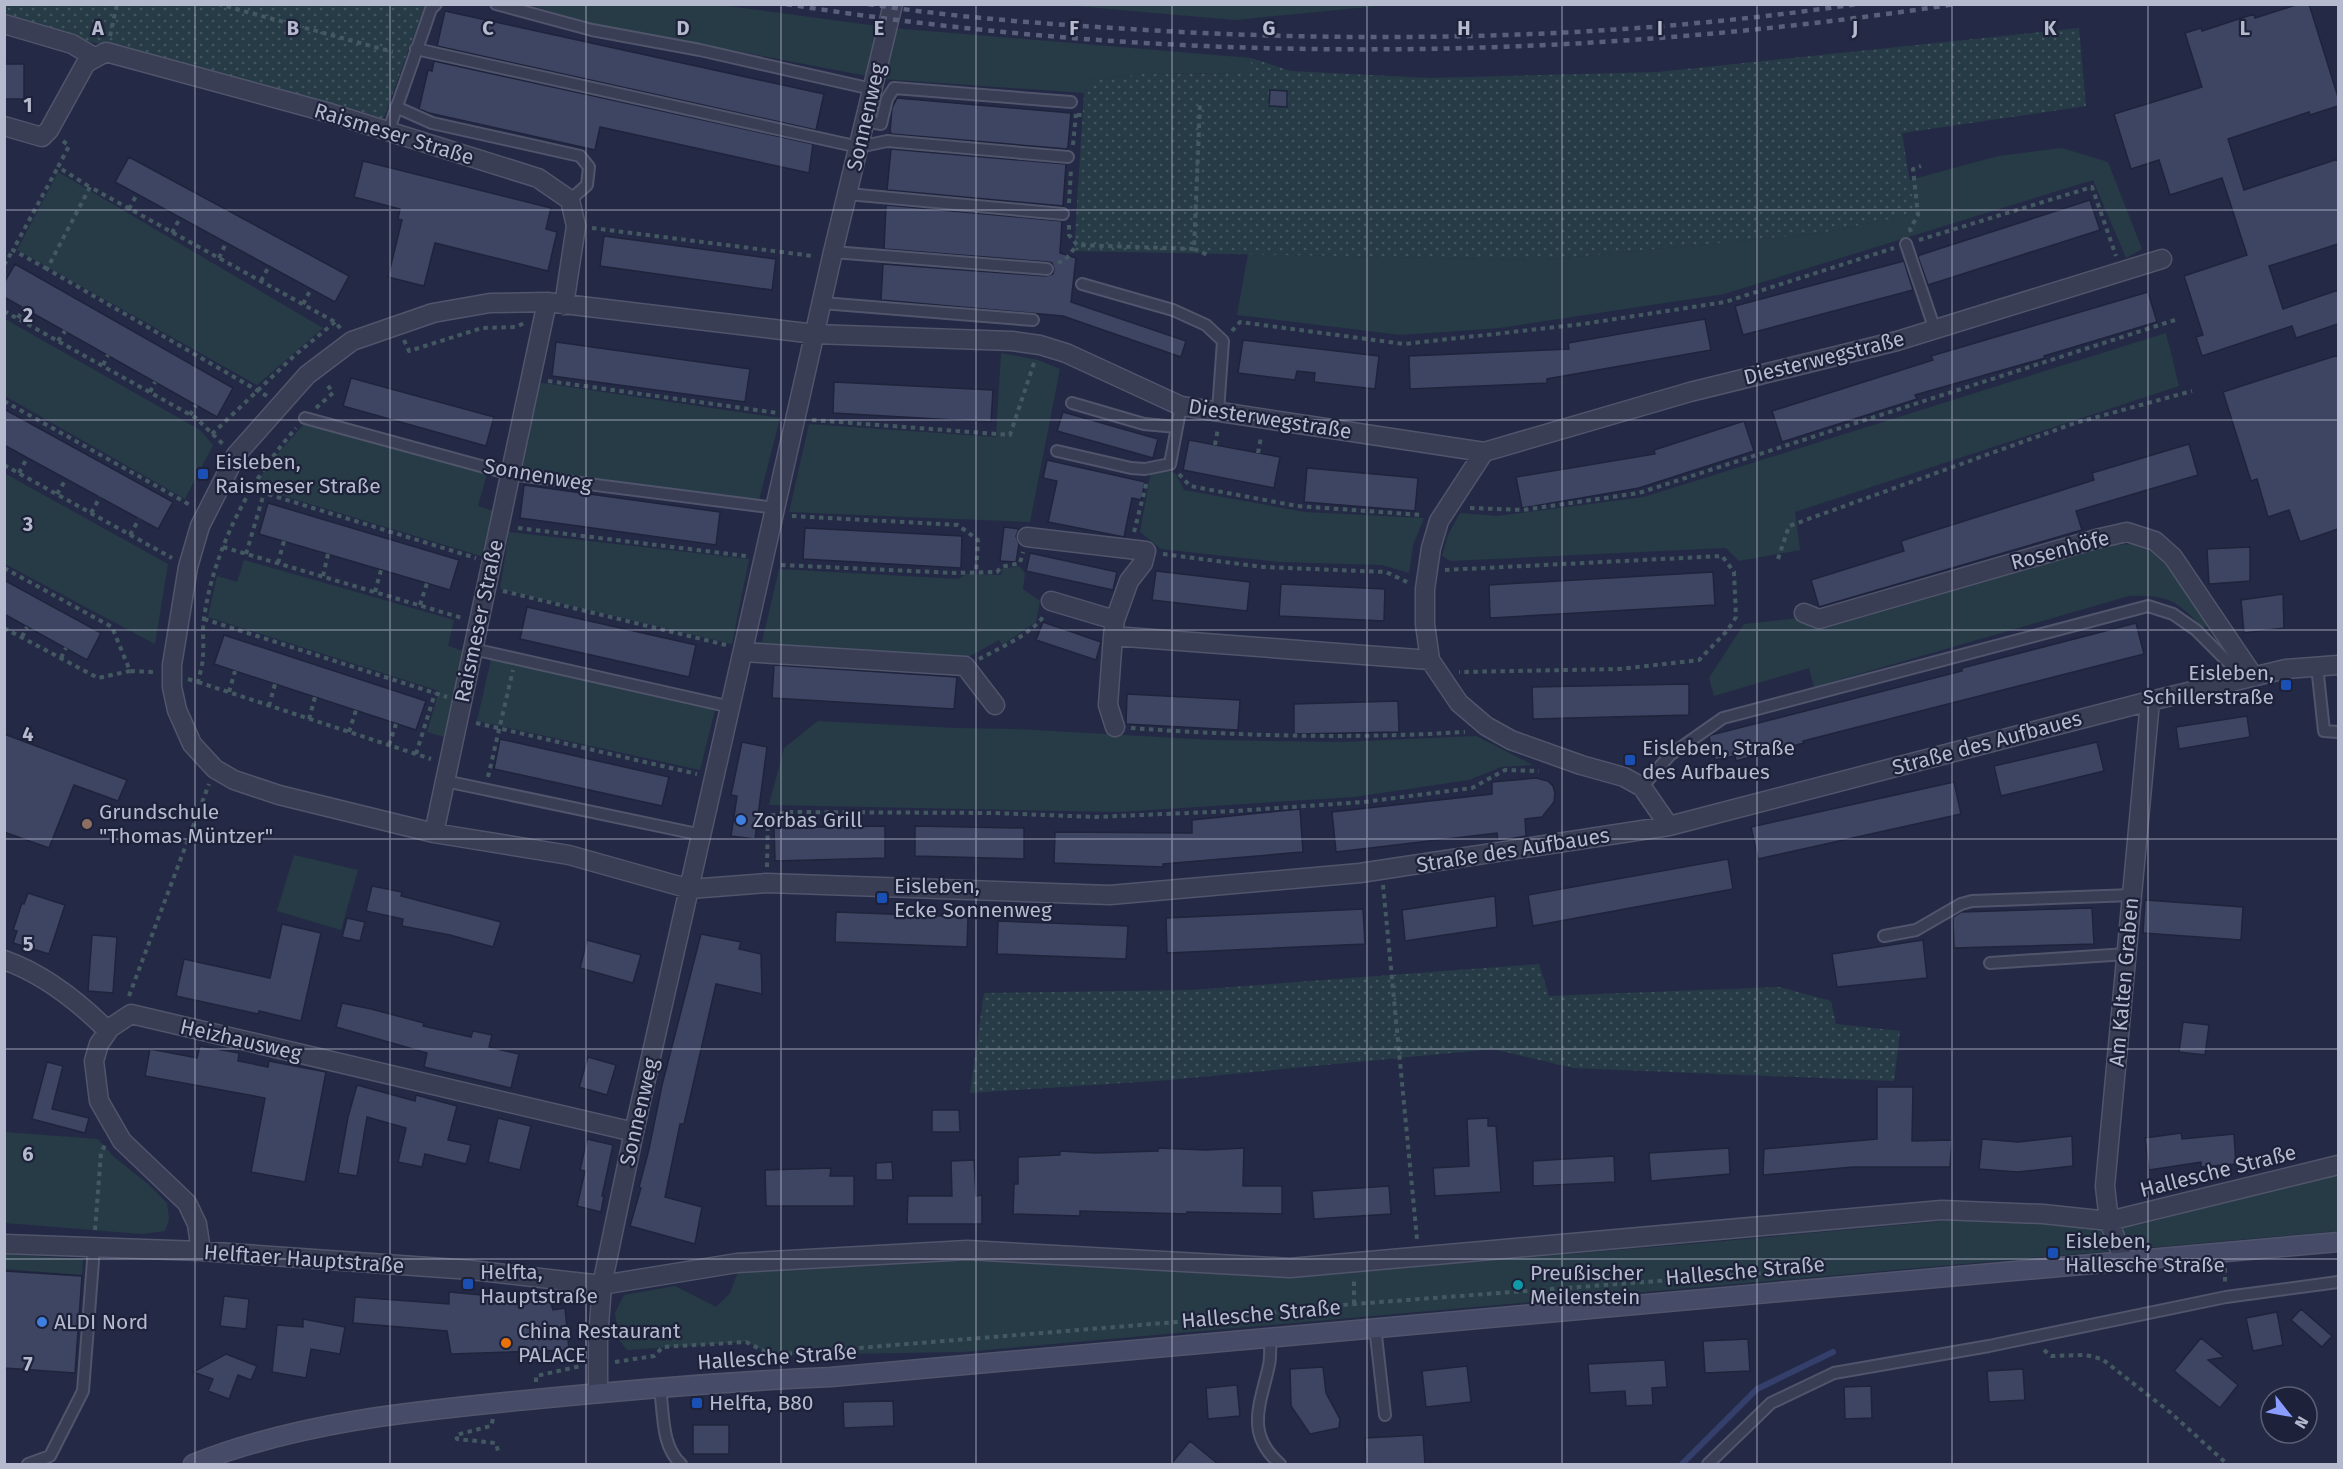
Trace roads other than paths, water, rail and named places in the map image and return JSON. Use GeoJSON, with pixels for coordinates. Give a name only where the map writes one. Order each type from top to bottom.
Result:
{"type":"FeatureCollection","features":[{"type":"Feature","properties":{"kind":"main road","name":"Hallesche Straße"},"geometry":{"type":"LineString","coordinates":[[193,1464],[282,1436],[358,1420],[488,1404],[756,1380],[831,1377],[2338,1242]]}},
{"type":"Feature","properties":{"kind":"street","name":"Sonnenweg"},"geometry":{"type":"LineString","coordinates":[[598,1393],[597,1363],[602,1285],[634,1132],[832,255],[893,4]]}},
{"type":"Feature","properties":{"kind":"street","name":"Raismeser Straße"},"geometry":{"type":"LineString","coordinates":[[4,24],[72,44],[100,55],[330,113],[538,178],[570,200],[576,226],[556,304],[543,321],[434,833]]}},
{"type":"Feature","properties":{"kind":"street"},"geometry":{"type":"LineString","coordinates":[[4,126],[42,137],[49,130],[86,63],[100,55]]}},
{"type":"Feature","properties":{"kind":"street","name":"Diesterwegstraße"},"geometry":{"type":"LineString","coordinates":[[815,334],[1012,340],[1066,353],[1181,406],[1484,452],[1690,392],[1897,341],[2162,259]]}},
{"type":"Feature","properties":{"kind":"street"},"geometry":{"type":"LineString","coordinates":[[690,889],[569,855],[434,833],[279,795],[234,780],[215,769],[192,744],[177,710],[172,687],[188,567],[206,514],[236,455],[307,375],[352,341],[433,314],[490,303],[556,304],[815,334]]}},
{"type":"Feature","properties":{"kind":"street"},"geometry":{"type":"LineString","coordinates":[[1484,452],[1442,517],[1433,539],[1426,571],[1425,624],[1434,666],[1459,703],[1486,726],[1511,740],[1581,765],[1624,777],[1642,787],[1669,826]]}},
{"type":"Feature","properties":{"kind":"street","name":"Rosenhöfe"},"geometry":{"type":"LineString","coordinates":[[1804,613],[1819,619],[2127,532],[2155,542],[2174,557],[2249,678]]}},
{"type":"Feature","properties":{"kind":"street"},"geometry":{"type":"LineString","coordinates":[[1027,537],[1138,550],[1143,563],[1129,581],[1114,628],[1108,705],[1115,727]]}},
{"type":"Feature","properties":{"kind":"street"},"geometry":{"type":"LineString","coordinates":[[1052,601],[1114,628],[1434,666]]}},
{"type":"Feature","properties":{"kind":"street"},"geometry":{"type":"LineString","coordinates":[[744,651],[965,666],[995,705]]}},
{"type":"Feature","properties":{"kind":"street","name":"Straße des Aufbaues"},"geometry":{"type":"LineString","coordinates":[[690,889],[767,883],[1110,895],[1382,870],[1669,826],[2150,701],[2286,669],[2338,665]]}},
{"type":"Feature","properties":{"kind":"street","name":"Am Kalten Graben"},"geometry":{"type":"LineString","coordinates":[[2124,1261],[2109,1221],[2105,1186],[2150,701]]}},
{"type":"Feature","properties":{"kind":"street"},"geometry":{"type":"LineString","coordinates":[[4,960],[56,986],[108,1031],[99,1044],[94,1061],[99,1101],[122,1141],[187,1203],[197,1224],[201,1251]]}},
{"type":"Feature","properties":{"kind":"street","name":"Heizhausweg"},"geometry":{"type":"LineString","coordinates":[[108,1031],[131,1014],[634,1132]]}},
{"type":"Feature","properties":{"kind":"street","name":"Hallesche Straße"},"geometry":{"type":"LineString","coordinates":[[602,1285],[737,1263],[967,1250],[1290,1268],[1942,1210],[2043,1214],[2109,1221],[2338,1165]]}},
{"type":"Feature","properties":{"kind":"street","name":"Helftaer Hauptstraße"},"geometry":{"type":"LineString","coordinates":[[4,1244],[201,1251],[471,1270],[602,1285]]}},
{"type":"Feature","properties":{"kind":"lane"},"geometry":{"type":"LineString","coordinates":[[388,132],[431,9],[436,4]]}},
{"type":"Feature","properties":{"kind":"lane"},"geometry":{"type":"LineString","coordinates":[[496,4],[592,30],[700,50],[872,89]]}},
{"type":"Feature","properties":{"kind":"lane"},"geometry":{"type":"LineString","coordinates":[[417,48],[859,147],[887,141],[1068,156]]}},
{"type":"Feature","properties":{"kind":"lane"},"geometry":{"type":"LineString","coordinates":[[865,121],[881,124],[887,99],[894,87],[1071,102]]}},
{"type":"Feature","properties":{"kind":"lane"},"geometry":{"type":"LineString","coordinates":[[396,107],[432,123],[580,156],[589,167],[587,185],[570,200]]}},
{"type":"Feature","properties":{"kind":"lane"},"geometry":{"type":"LineString","coordinates":[[848,194],[1063,214]]}},
{"type":"Feature","properties":{"kind":"lane"},"geometry":{"type":"LineString","coordinates":[[1910,243],[1935,330]]}},
{"type":"Feature","properties":{"kind":"lane"},"geometry":{"type":"LineString","coordinates":[[832,255],[1047,269]]}},
{"type":"Feature","properties":{"kind":"lane"},"geometry":{"type":"LineString","coordinates":[[1082,284],[1173,310],[1206,325],[1223,341],[1218,411]]}},
{"type":"Feature","properties":{"kind":"lane"},"geometry":{"type":"LineString","coordinates":[[822,303],[1033,321]]}},
{"type":"Feature","properties":{"kind":"lane"},"geometry":{"type":"LineString","coordinates":[[1072,403],[1144,424],[1177,427]]}},
{"type":"Feature","properties":{"kind":"lane"},"geometry":{"type":"LineString","coordinates":[[1057,451],[1131,468],[1145,469],[1170,464],[1181,406]]}},
{"type":"Feature","properties":{"kind":"lane","name":"Sonnenweg"},"geometry":{"type":"LineString","coordinates":[[305,418],[510,474],[775,511]]}},
{"type":"Feature","properties":{"kind":"lane"},"geometry":{"type":"LineString","coordinates":[[1642,787],[1670,755],[1723,718],[2148,606],[2173,614],[2196,630],[2249,678]]}},
{"type":"Feature","properties":{"kind":"lane"},"geometry":{"type":"LineString","coordinates":[[473,649],[731,707]]}},
{"type":"Feature","properties":{"kind":"lane"},"geometry":{"type":"LineString","coordinates":[[2317,666],[2324,731],[2338,732]]}},
{"type":"Feature","properties":{"kind":"lane"},"geometry":{"type":"LineString","coordinates":[[447,773],[486,790],[702,835]]}},
{"type":"Feature","properties":{"kind":"lane"},"geometry":{"type":"LineString","coordinates":[[1884,936],[1916,930],[1961,904],[1972,901],[2132,895]]}},
{"type":"Feature","properties":{"kind":"lane"},"geometry":{"type":"LineString","coordinates":[[1990,963],[2127,954]]}},
{"type":"Feature","properties":{"kind":"lane"},"geometry":{"type":"LineString","coordinates":[[28,1464],[50,1456],[83,1391],[94,1248]]}},
{"type":"Feature","properties":{"kind":"lane"},"geometry":{"type":"LineString","coordinates":[[1708,1464],[1771,1403],[1834,1373],[2037,1336],[2226,1297],[2338,1282]]}},
{"type":"Feature","properties":{"kind":"lane"},"geometry":{"type":"LineString","coordinates":[[1376,1327],[1385,1415]]}},
{"type":"Feature","properties":{"kind":"lane"},"geometry":{"type":"LineString","coordinates":[[1270,1336],[1269,1363],[1259,1402],[1257,1429],[1263,1443],[1280,1464]]}},
{"type":"Feature","properties":{"kind":"lane"},"geometry":{"type":"LineString","coordinates":[[660,1389],[665,1435],[673,1457],[681,1464]]}},
{"type":"Feature","properties":{"kind":"waterway"},"geometry":{"type":"LineString","coordinates":[[1682,1464],[1757,1389],[1833,1352]]}},
{"type":"Feature","properties":{"kind":"railway"},"geometry":{"type":"LineString","coordinates":[[786,4],[932,24],[1078,38],[1224,47],[1371,49],[1518,46],[1664,38],[1810,23],[1956,4]]}},
{"type":"Feature","properties":{"kind":"railway"},"geometry":{"type":"LineString","coordinates":[[868,4],[1063,25],[1181,32],[1350,37],[1435,37],[1604,30],[1689,24],[1857,4]]}},
{"type":"Feature","properties":{"kind":"place","name":"Eisleben, Raismeser Straße"},"geometry":{"type":"Point","coordinates":[203,474]}},
{"type":"Feature","properties":{"kind":"place","name":"Eisleben, Schillerstraße"},"geometry":{"type":"Point","coordinates":[2286,685]}},
{"type":"Feature","properties":{"kind":"place","name":"Eisleben, Straße des Aufbaues"},"geometry":{"type":"Point","coordinates":[1630,760]}},
{"type":"Feature","properties":{"kind":"place","name":"Zorbas Grill"},"geometry":{"type":"Point","coordinates":[741,820]}},
{"type":"Feature","properties":{"kind":"place","name":"Grundschule \"Thomas Müntzer\""},"geometry":{"type":"Point","coordinates":[87,824]}},
{"type":"Feature","properties":{"kind":"place","name":"Eisleben, Ecke Sonnenweg"},"geometry":{"type":"Point","coordinates":[882,898]}},
{"type":"Feature","properties":{"kind":"place","name":"Eisleben, Hallesche Straße"},"geometry":{"type":"Point","coordinates":[2053,1253]}},
{"type":"Feature","properties":{"kind":"place","name":"Helfta, Hauptstraße"},"geometry":{"type":"Point","coordinates":[468,1284]}},
{"type":"Feature","properties":{"kind":"place","name":"Preußischer Meilenstein"},"geometry":{"type":"Point","coordinates":[1518,1285]}},
{"type":"Feature","properties":{"kind":"place","name":"ALDI Nord"},"geometry":{"type":"Point","coordinates":[42,1322]}},
{"type":"Feature","properties":{"kind":"place","name":"China Restaurant PALACE"},"geometry":{"type":"Point","coordinates":[506,1343]}},
{"type":"Feature","properties":{"kind":"place","name":"Helfta, B80"},"geometry":{"type":"Point","coordinates":[697,1403]}}]}
